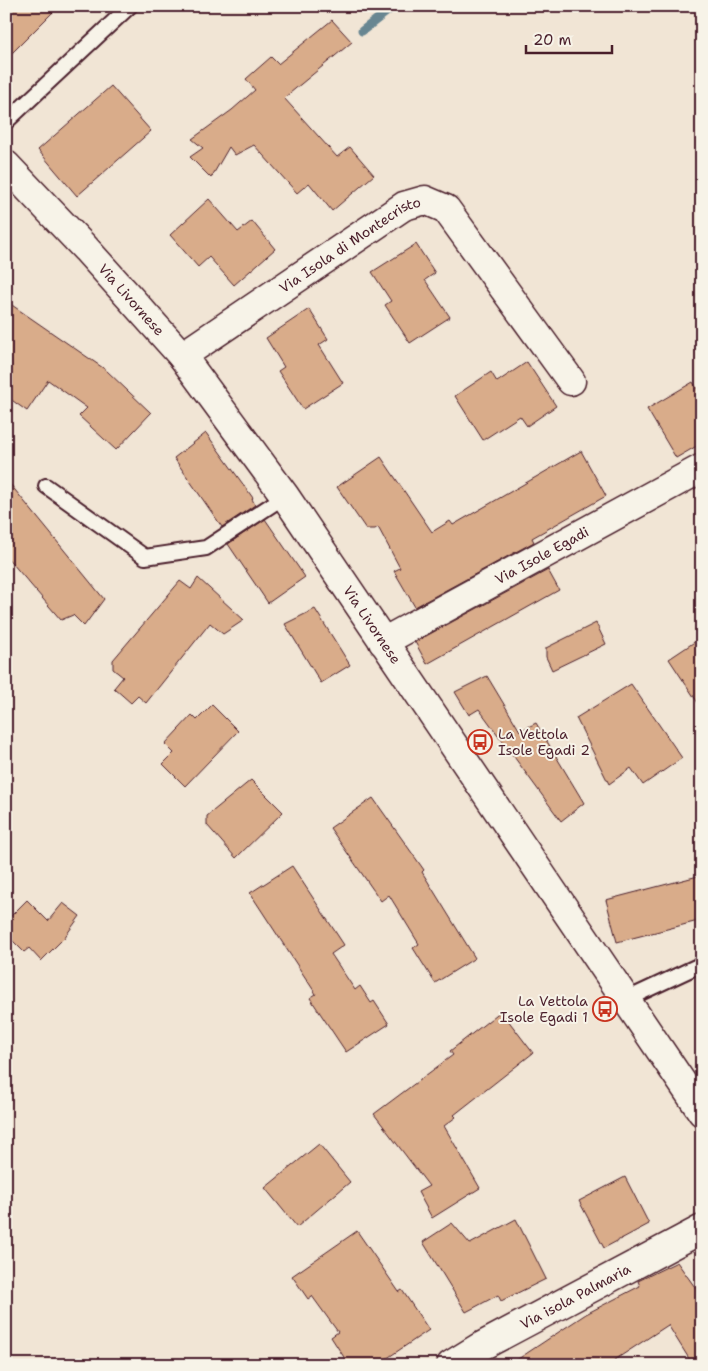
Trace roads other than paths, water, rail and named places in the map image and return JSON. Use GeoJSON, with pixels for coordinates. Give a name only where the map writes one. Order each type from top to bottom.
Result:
{"type":"FeatureCollection","features":[{"type":"Feature","properties":{"kind":"street","name":"Via Livornese"},"geometry":{"type":"LineString","coordinates":[[6,165],[86,249],[182,356],[285,496],[382,642],[702,1112]]}},
{"type":"Feature","properties":{"kind":"street","name":"Via Isola di Montecristo"},"geometry":{"type":"LineString","coordinates":[[182,356],[404,206],[425,200],[446,209],[571,381]]}},
{"type":"Feature","properties":{"kind":"street","name":"Via Isole Egadi"},"geometry":{"type":"LineString","coordinates":[[382,642],[702,468]]}},
{"type":"Feature","properties":{"kind":"street","name":"Via isola Palmaria"},"geometry":{"type":"LineString","coordinates":[[451,1365],[480,1347],[702,1229]]}},
{"type":"Feature","properties":{"kind":"lane"},"geometry":{"type":"LineString","coordinates":[[6,122],[130,6]]}},
{"type":"Feature","properties":{"kind":"lane"},"geometry":{"type":"LineString","coordinates":[[46,486],[145,558],[206,548],[285,496]]}},
{"type":"Feature","properties":{"kind":"lane"},"geometry":{"type":"LineString","coordinates":[[625,1000],[702,964]]}},
{"type":"Feature","properties":{"kind":"waterway"},"geometry":{"type":"LineString","coordinates":[[362,31],[394,6]]}},
{"type":"Feature","properties":{"kind":"place","name":"La Vettola Isole Egadi 2"},"geometry":{"type":"Point","coordinates":[480,742]}},
{"type":"Feature","properties":{"kind":"place","name":"La Vettola Isole Egadi 1"},"geometry":{"type":"Point","coordinates":[605,1009]}}]}
